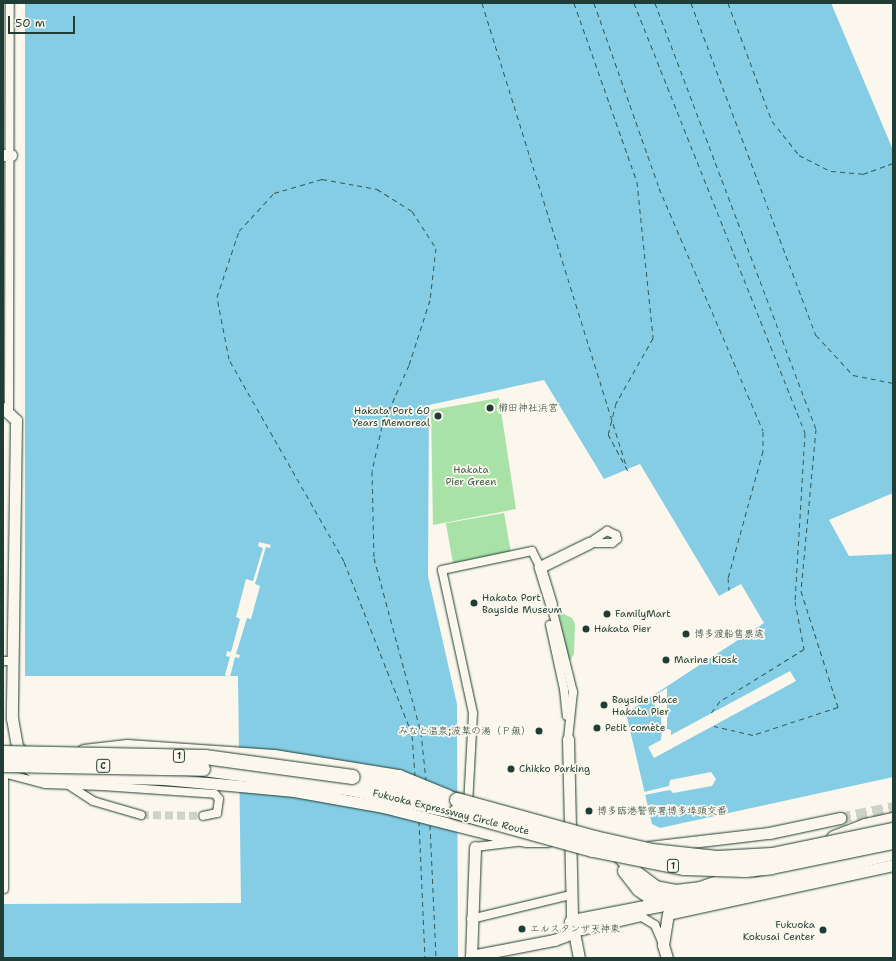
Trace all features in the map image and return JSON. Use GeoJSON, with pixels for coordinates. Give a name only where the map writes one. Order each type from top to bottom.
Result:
{"type":"FeatureCollection","features":[{"type":"Feature","properties":{"kind":"highway","name":"Fukuoka Expressway Circle Route"},"geometry":{"type":"LineString","coordinates":[[4,762],[205,757],[353,777],[462,802],[638,848],[717,858],[772,855],[893,830]]}},
{"type":"Feature","properties":{"kind":"highway","name":"Fukuoka Expressway Circle Route"},"geometry":{"type":"LineString","coordinates":[[4,762],[203,769],[386,796],[480,818],[593,850],[684,868],[744,870],[772,867],[893,842]]}},
{"type":"Feature","properties":{"kind":"highway"},"geometry":{"type":"LineString","coordinates":[[572,837],[604,844],[619,853],[636,873],[656,888],[676,892],[707,887],[800,854],[865,826],[893,820]]}},
{"type":"Feature","properties":{"kind":"highway"},"geometry":{"type":"LineString","coordinates":[[572,837],[616,860],[639,889],[652,898],[662,902],[700,897]]}},
{"type":"Feature","properties":{"kind":"highway"},"geometry":{"type":"LineString","coordinates":[[573,927],[893,853]]}},
{"type":"Feature","properties":{"kind":"street"},"geometry":{"type":"LineString","coordinates":[[10,3],[7,155],[6,409],[16,420],[15,638],[8,661],[12,683],[13,734],[16,746],[24,754],[127,745],[239,752],[399,775],[429,785],[462,802],[533,822],[572,837],[643,848],[769,833],[840,818]]}},
{"type":"Feature","properties":{"kind":"street"},"geometry":{"type":"LineString","coordinates":[[540,566],[589,543]]}},
{"type":"Feature","properties":{"kind":"street"},"geometry":{"type":"LineString","coordinates":[[462,802],[470,778],[473,713],[442,570],[532,552],[540,566],[573,692],[568,739],[572,837],[571,896],[573,927],[579,958]]}},
{"type":"Feature","properties":{"kind":"street"},"geometry":{"type":"LineString","coordinates":[[12,683],[9,701],[10,741],[17,760],[37,774],[51,776],[164,778],[294,790],[384,806],[498,836],[526,841]]}},
{"type":"Feature","properties":{"kind":"street"},"geometry":{"type":"LineString","coordinates":[[4,889],[4,762],[45,784],[102,786],[215,794],[219,799],[217,813],[203,816]]}},
{"type":"Feature","properties":{"kind":"street"},"geometry":{"type":"LineString","coordinates":[[70,786],[93,801],[141,815]]}},
{"type":"Feature","properties":{"kind":"street"},"geometry":{"type":"LineString","coordinates":[[572,837],[475,847],[471,919],[471,957],[554,940],[573,927],[642,917],[655,925],[667,958]]}},
{"type":"Feature","properties":{"kind":"street"},"geometry":{"type":"LineString","coordinates":[[663,945],[668,914],[893,865]]}},
{"type":"Feature","properties":{"kind":"street"},"geometry":{"type":"LineString","coordinates":[[471,919],[571,896]]}},
{"type":"Feature","properties":{"kind":"green space","name":"Hakata Pier Green"},"geometry":{"type":"Polygon","coordinates":[[[499,398],[516,509],[433,525],[431,410],[499,398]]]}},
{"type":"Feature","properties":{"kind":"green space"},"geometry":{"type":"Polygon","coordinates":[[[504,513],[511,553],[453,564],[446,523],[504,513]]]}},
{"type":"Feature","properties":{"kind":"green space"},"geometry":{"type":"Polygon","coordinates":[[[558,611],[572,618],[575,624],[574,654],[569,662],[558,611]]]}},
{"type":"Feature","properties":{"kind":"water"},"geometry":{"type":"Polygon","coordinates":[[[25,3],[831,3],[893,150],[893,493],[829,520],[849,556],[893,554],[893,777],[660,828],[652,824],[626,713],[764,623],[741,584],[719,596],[640,464],[604,479],[544,380],[429,405],[428,576],[457,704],[458,958],[3,958],[3,904],[241,903],[238,676],[25,676],[25,3]]]}},
{"type":"Feature","properties":{"kind":"pier"},"geometry":{"type":"Polygon","coordinates":[[[259,542],[271,545],[270,548],[266,547],[255,584],[260,586],[251,619],[247,618],[236,654],[240,655],[239,658],[235,657],[230,677],[225,675],[230,657],[226,656],[227,651],[231,652],[240,619],[236,617],[246,579],[253,581],[263,548],[258,546],[259,542]]]}},
{"type":"Feature","properties":{"kind":"pier"},"geometry":{"type":"Polygon","coordinates":[[[790,671],[796,681],[654,758],[648,747],[661,740],[662,729],[660,710],[655,709],[655,695],[667,688],[667,729],[671,730],[671,735],[790,671]]]}},
{"type":"Feature","properties":{"kind":"pier"},"geometry":{"type":"Polygon","coordinates":[[[711,772],[716,779],[712,786],[673,793],[670,790],[644,795],[644,792],[669,786],[670,780],[711,772]]]}},
{"type":"Feature","properties":{"kind":"ferry route"},"geometry":{"type":"LineString","coordinates":[[482,3],[627,468]]}},
{"type":"Feature","properties":{"kind":"ferry route"},"geometry":{"type":"LineString","coordinates":[[574,3],[637,182],[653,338],[616,403],[608,434],[628,471]]}},
{"type":"Feature","properties":{"kind":"ferry route"},"geometry":{"type":"LineString","coordinates":[[594,3],[659,188],[763,431],[763,451],[728,578],[729,590]]}},
{"type":"Feature","properties":{"kind":"ferry route"},"geometry":{"type":"LineString","coordinates":[[634,3],[805,433],[795,601],[804,649],[720,701],[711,713]]}},
{"type":"Feature","properties":{"kind":"ferry route"},"geometry":{"type":"LineString","coordinates":[[655,3],[816,429],[801,591],[838,707],[753,735],[714,726]]}},
{"type":"Feature","properties":{"kind":"ferry route"},"geometry":{"type":"LineString","coordinates":[[691,3],[816,335],[853,375],[893,383]]}},
{"type":"Feature","properties":{"kind":"ferry route"},"geometry":{"type":"LineString","coordinates":[[728,3],[772,121],[799,155],[831,171],[863,174],[893,163]]}},
{"type":"Feature","properties":{"kind":"ferry route"},"geometry":{"type":"LineString","coordinates":[[415,776],[412,734],[344,561],[229,359],[217,297],[239,231],[274,193],[322,179],[377,189],[412,211],[436,248],[430,300],[409,365],[382,426],[372,471],[374,558],[421,732],[426,780]]}},
{"type":"Feature","properties":{"kind":"ferry route"},"geometry":{"type":"LineString","coordinates":[[419,821],[425,958]]}},
{"type":"Feature","properties":{"kind":"ferry route"},"geometry":{"type":"LineString","coordinates":[[430,825],[436,958]]}},
{"type":"Feature","properties":{"kind":"tunnel"},"geometry":{"type":"LineString","coordinates":[[840,818],[893,807]]}},
{"type":"Feature","properties":{"kind":"tunnel"},"geometry":{"type":"LineString","coordinates":[[141,815],[203,816]]}},
{"type":"Feature","properties":{"kind":"place","name":"櫛田神社浜宮"},"geometry":{"type":"Point","coordinates":[490,408]}},
{"type":"Feature","properties":{"kind":"place","name":"Hakata Port 60 Years Memoreal"},"geometry":{"type":"Point","coordinates":[438,416]}},
{"type":"Feature","properties":{"kind":"place","name":"Hakata Port Bayside Museum"},"geometry":{"type":"Point","coordinates":[474,603]}},
{"type":"Feature","properties":{"kind":"place","name":"FamilyMart"},"geometry":{"type":"Point","coordinates":[607,614]}},
{"type":"Feature","properties":{"kind":"place","name":"Hakata Pier"},"geometry":{"type":"Point","coordinates":[586,629]}},
{"type":"Feature","properties":{"kind":"place","name":"博多渡船售票處"},"geometry":{"type":"Point","coordinates":[686,634]}},
{"type":"Feature","properties":{"kind":"place","name":"Marine Kiosk"},"geometry":{"type":"Point","coordinates":[666,660]}},
{"type":"Feature","properties":{"kind":"place","name":"Bayside Place Hakata Pier"},"geometry":{"type":"Point","coordinates":[604,705]}},
{"type":"Feature","properties":{"kind":"place","name":"Petit comète"},"geometry":{"type":"Point","coordinates":[597,728]}},
{"type":"Feature","properties":{"kind":"place","name":"みなと温泉;波葉の湯（Ｐ無）"},"geometry":{"type":"Point","coordinates":[539,731]}},
{"type":"Feature","properties":{"kind":"place","name":"Chikko Parking"},"geometry":{"type":"Point","coordinates":[511,769]}},
{"type":"Feature","properties":{"kind":"place","name":"博多臨港警察署博多埠頭交番"},"geometry":{"type":"Point","coordinates":[589,811]}},
{"type":"Feature","properties":{"kind":"place","name":"エルスタンザ天神東"},"geometry":{"type":"Point","coordinates":[522,929]}},
{"type":"Feature","properties":{"kind":"place","name":"Fukuoka Kokusai Center"},"geometry":{"type":"Point","coordinates":[823,930]}}]}
